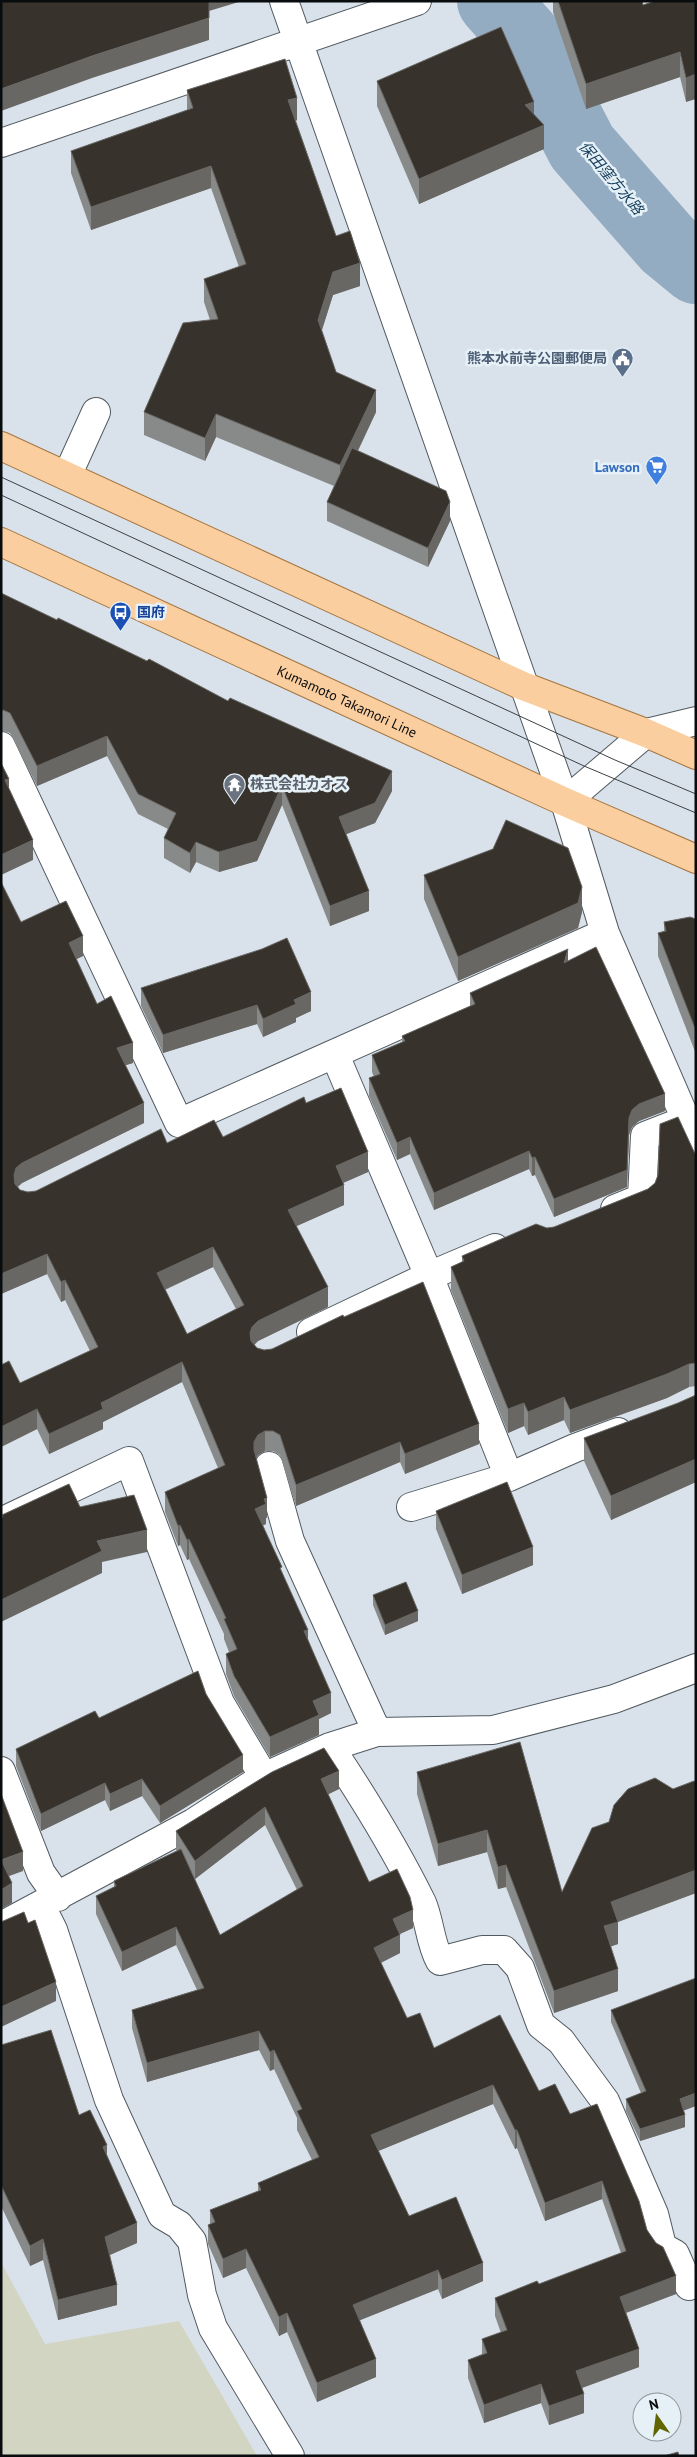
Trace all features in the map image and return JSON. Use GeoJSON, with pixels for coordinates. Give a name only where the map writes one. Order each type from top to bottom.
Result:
{"type":"FeatureCollection","features":[{"type":"Feature","properties":{"kind":"main road"},"geometry":{"type":"LineString","coordinates":[[1,446],[523,686],[646,733],[696,755]]}},
{"type":"Feature","properties":{"kind":"main road","name":"Kumamoto Takamori Line"},"geometry":{"type":"LineString","coordinates":[[1,542],[565,802],[696,858]]}},
{"type":"Feature","properties":{"kind":"street"},"geometry":{"type":"LineString","coordinates":[[284,1],[565,802],[604,934],[691,1132],[645,1136],[642,1198],[591,1219]]}},
{"type":"Feature","properties":{"kind":"street"},"geometry":{"type":"LineString","coordinates":[[1,143],[417,1]]}},
{"type":"Feature","properties":{"kind":"street"},"geometry":{"type":"LineString","coordinates":[[66,476],[96,412]]}},
{"type":"Feature","properties":{"kind":"street"},"geometry":{"type":"LineString","coordinates":[[565,802],[646,733],[696,721]]}},
{"type":"Feature","properties":{"kind":"street"},"geometry":{"type":"LineString","coordinates":[[1,746],[179,1123]]}},
{"type":"Feature","properties":{"kind":"street"},"geometry":{"type":"LineString","coordinates":[[153,1136],[604,934]]}},
{"type":"Feature","properties":{"kind":"street"},"geometry":{"type":"LineString","coordinates":[[335,1055],[429,1276],[508,1477]]}},
{"type":"Feature","properties":{"kind":"street"},"geometry":{"type":"LineString","coordinates":[[291,1342],[429,1276],[519,1238]]}},
{"type":"Feature","properties":{"kind":"street"},"geometry":{"type":"LineString","coordinates":[[410,1507],[508,1477],[575,1448],[638,1425]]}},
{"type":"Feature","properties":{"kind":"street"},"geometry":{"type":"LineString","coordinates":[[1,1522],[129,1460],[220,1703],[264,1777]]}},
{"type":"Feature","properties":{"kind":"street"},"geometry":{"type":"LineString","coordinates":[[270,1466],[290,1541],[377,1732]]}},
{"type":"Feature","properties":{"kind":"street"},"geometry":{"type":"LineString","coordinates":[[1,1926],[50,1902],[193,1823],[264,1777],[330,1747],[377,1732],[493,1730],[614,1699],[696,1668]]}},
{"type":"Feature","properties":{"kind":"street"},"geometry":{"type":"LineString","coordinates":[[330,1747],[378,1819],[404,1866],[424,1908],[434,1950],[440,1961],[482,1950],[504,1950],[520,1968],[541,2025],[561,2041],[605,2101],[650,2206],[661,2242],[664,2248],[675,2254],[689,2286]]}},
{"type":"Feature","properties":{"kind":"street"},"geometry":{"type":"LineString","coordinates":[[1,1772],[41,1873],[50,1902],[53,1930],[113,2109],[162,2215],[178,2225],[192,2241],[202,2295],[213,2328],[290,2456]]}},
{"type":"Feature","properties":{"kind":"green space"},"geometry":{"type":"Polygon","coordinates":[[[1,2262],[45,2344],[179,2321],[257,2456],[1,2456],[1,2262]]]}},
{"type":"Feature","properties":{"kind":"building"},"geometry":{"type":"Polygon","coordinates":[[[1,1],[209,1],[209,18],[92,56],[1,89],[1,1]]]}},
{"type":"Feature","properties":{"kind":"building"},"geometry":{"type":"Polygon","coordinates":[[[558,1],[642,1],[643,5],[655,1],[696,1],[696,74],[686,78],[680,52],[586,84],[558,1]]]}},
{"type":"Feature","properties":{"kind":"building"},"geometry":{"type":"Polygon","coordinates":[[[501,27],[534,102],[525,105],[544,125],[419,179],[377,81],[501,27]]]}},
{"type":"Feature","properties":{"kind":"building"},"geometry":{"type":"Polygon","coordinates":[[[285,59],[297,98],[288,100],[336,236],[350,231],[360,263],[333,272],[318,320],[336,372],[376,390],[340,465],[216,414],[205,438],[144,412],[183,323],[218,319],[204,279],[246,264],[211,166],[91,207],[71,151],[193,108],[187,90],[285,59]]]}},
{"type":"Feature","properties":{"kind":"building"},"geometry":{"type":"Polygon","coordinates":[[[352,448],[446,491],[450,502],[428,548],[327,502],[352,448]]]}},
{"type":"Feature","properties":{"kind":"building"},"geometry":{"type":"Polygon","coordinates":[[[1,593],[147,661],[149,659],[228,701],[230,698],[392,771],[375,803],[339,817],[369,891],[330,906],[282,785],[257,841],[219,852],[196,842],[190,853],[164,838],[176,813],[138,794],[107,736],[37,766],[10,713],[1,711],[1,593]]]}},
{"type":"Feature","properties":{"kind":"building"},"geometry":{"type":"Polygon","coordinates":[[[1,763],[9,779],[5,780],[33,840],[1,855],[1,763]]]}},
{"type":"Feature","properties":{"kind":"building"},"geometry":{"type":"Polygon","coordinates":[[[506,820],[568,848],[582,887],[578,903],[458,957],[424,875],[493,849],[506,820]]]}},
{"type":"Feature","properties":{"kind":"building"},"geometry":{"type":"Polygon","coordinates":[[[1,882],[21,922],[66,901],[83,936],[69,943],[97,1004],[111,996],[133,1043],[117,1048],[144,1103],[22,1163],[16,1168],[14,1175],[15,1184],[20,1190],[36,1191],[161,1129],[167,1143],[214,1120],[223,1137],[304,1097],[306,1103],[341,1088],[368,1152],[336,1166],[344,1185],[288,1210],[328,1287],[258,1321],[252,1327],[250,1333],[251,1341],[257,1348],[264,1350],[272,1349],[343,1315],[344,1317],[423,1282],[479,1424],[405,1454],[400,1442],[296,1485],[280,1435],[273,1431],[265,1431],[258,1435],[254,1442],[254,1450],[267,1498],[264,1499],[266,1504],[255,1509],[282,1567],[280,1568],[308,1630],[304,1631],[331,1693],[313,1701],[319,1715],[270,1737],[234,1676],[226,1654],[237,1649],[224,1619],[226,1618],[189,1539],[187,1540],[180,1525],[178,1526],[165,1492],[225,1465],[182,1362],[101,1403],[103,1409],[49,1434],[37,1409],[1,1427],[1,1365],[9,1361],[20,1383],[98,1347],[65,1280],[61,1282],[47,1254],[1,1274],[1,882]],[[213,1247],[157,1273],[187,1334],[244,1305],[213,1247]]]}},
{"type":"Feature","properties":{"kind":"building"},"geometry":{"type":"Polygon","coordinates":[[[690,917],[696,919],[696,1031],[658,933],[666,931],[664,922],[690,917]]]}},
{"type":"Feature","properties":{"kind":"building"},"geometry":{"type":"Polygon","coordinates":[[[287,938],[311,992],[294,1000],[296,1004],[263,1019],[257,1005],[163,1035],[141,988],[262,949],[287,938]]]}},
{"type":"Feature","properties":{"kind":"building"},"geometry":{"type":"Polygon","coordinates":[[[596,947],[665,1094],[639,1104],[632,1110],[629,1118],[627,1170],[554,1199],[535,1157],[532,1158],[529,1151],[434,1193],[410,1137],[397,1143],[369,1078],[380,1074],[372,1055],[405,1041],[402,1036],[475,1004],[470,993],[568,949],[564,963],[596,947]]]}},
{"type":"Feature","properties":{"kind":"building"},"geometry":{"type":"Polygon","coordinates":[[[678,1117],[696,1156],[696,1363],[689,1364],[570,1410],[564,1397],[528,1412],[524,1403],[508,1409],[451,1267],[464,1261],[462,1256],[536,1224],[547,1228],[554,1227],[648,1189],[655,1183],[658,1175],[660,1124],[678,1117]]]}},
{"type":"Feature","properties":{"kind":"building"},"geometry":{"type":"Polygon","coordinates":[[[696,1395],[696,1459],[611,1496],[584,1438],[696,1395]]]}},
{"type":"Feature","properties":{"kind":"building"},"geometry":{"type":"Polygon","coordinates":[[[507,1482],[533,1547],[462,1575],[436,1511],[507,1482]]]}},
{"type":"Feature","properties":{"kind":"building"},"geometry":{"type":"Polygon","coordinates":[[[69,1484],[80,1507],[134,1495],[147,1530],[97,1541],[102,1551],[1,1600],[2,1515],[69,1484]]]}},
{"type":"Feature","properties":{"kind":"building"},"geometry":{"type":"Polygon","coordinates":[[[406,1582],[418,1611],[385,1625],[373,1595],[406,1582]]]}},
{"type":"Feature","properties":{"kind":"building"},"geometry":{"type":"Polygon","coordinates":[[[198,1671],[206,1694],[243,1755],[160,1806],[142,1779],[110,1794],[105,1783],[41,1814],[16,1749],[95,1711],[99,1718],[198,1671]]]}},
{"type":"Feature","properties":{"kind":"building"},"geometry":{"type":"Polygon","coordinates":[[[520,1742],[562,1892],[592,1828],[609,1822],[614,1805],[628,1789],[655,1778],[673,1789],[694,1781],[696,1782],[696,1870],[611,1902],[618,1922],[604,1926],[618,1969],[554,1991],[506,1865],[498,1867],[487,1830],[438,1844],[417,1772],[520,1742]]]}},
{"type":"Feature","properties":{"kind":"building"},"geometry":{"type":"Polygon","coordinates":[[[324,1748],[339,1771],[321,1779],[369,1882],[397,1869],[410,1897],[413,1910],[393,1919],[400,1935],[374,1948],[407,2018],[420,2013],[434,2048],[500,2015],[539,2091],[555,2084],[570,2114],[597,2104],[639,2201],[647,2230],[656,2243],[663,2247],[676,2276],[620,2297],[639,2349],[576,2371],[584,2394],[549,2406],[541,2384],[484,2405],[468,2360],[487,2353],[482,2339],[507,2330],[495,2298],[537,2281],[539,2284],[626,2251],[602,2181],[545,2203],[517,2130],[515,2130],[493,2085],[371,2135],[409,2216],[456,2197],[483,2263],[442,2280],[438,2270],[353,2305],[376,2359],[317,2383],[287,2313],[279,2317],[246,2249],[223,2259],[208,2225],[215,2222],[210,2210],[261,2190],[258,2183],[319,2157],[297,2111],[302,2109],[274,2050],[270,2052],[259,2031],[147,2063],[132,2010],[204,1988],[176,1927],[122,1952],[96,1896],[116,1886],[114,1881],[181,1849],[220,1935],[303,1886],[265,1807],[195,1861],[176,1831],[272,1772],[324,1748]]]}},
{"type":"Feature","properties":{"kind":"building"},"geometry":{"type":"Polygon","coordinates":[[[1,1794],[23,1852],[1,1860],[1,1794]]]}},
{"type":"Feature","properties":{"kind":"building"},"geometry":{"type":"Polygon","coordinates":[[[1,1860],[12,1883],[1,1890],[1,1860]]]}},
{"type":"Feature","properties":{"kind":"building"},"geometry":{"type":"Polygon","coordinates":[[[24,1912],[28,1923],[35,1920],[56,1982],[1,2007],[1,1922],[24,1912]]]}},
{"type":"Feature","properties":{"kind":"building"},"geometry":{"type":"Polygon","coordinates":[[[696,1978],[696,2093],[680,2099],[685,2115],[640,2129],[626,2099],[646,2091],[611,2010],[696,1978]]]}},
{"type":"Feature","properties":{"kind":"building"},"geometry":{"type":"Polygon","coordinates":[[[51,2030],[79,2115],[90,2110],[107,2145],[103,2147],[137,2223],[105,2237],[117,2285],[58,2300],[43,2239],[30,2246],[1,2185],[1,2045],[51,2030]]]}},
{"type":"Feature","properties":{"kind":"building"},"geometry":{"type":"Polygon","coordinates":[[[678,2452],[679,2456],[664,2456],[678,2452]]]}},
{"type":"Feature","properties":{"kind":"waterway","name":"保田窪方水路"},"geometry":{"type":"LineString","coordinates":[[493,1],[525,37],[582,147],[668,245],[696,268]]}},
{"type":"Feature","properties":{"kind":"tram line"},"geometry":{"type":"LineString","coordinates":[[1,477],[615,760],[696,794]]}},
{"type":"Feature","properties":{"kind":"tram line"},"geometry":{"type":"LineString","coordinates":[[1,495],[584,766],[696,813]]}},
{"type":"Feature","properties":{"kind":"place","name":"熊本水前寺公園郵便局"},"geometry":{"type":"Point","coordinates":[623,377]}},
{"type":"Feature","properties":{"kind":"place","name":"Lawson"},"geometry":{"type":"Point","coordinates":[656,486]}},
{"type":"Feature","properties":{"kind":"place","name":"国府"},"geometry":{"type":"Point","coordinates":[121,631]}},
{"type":"Feature","properties":{"kind":"place","name":"株式会社カオス"},"geometry":{"type":"Point","coordinates":[234,803]}}]}
